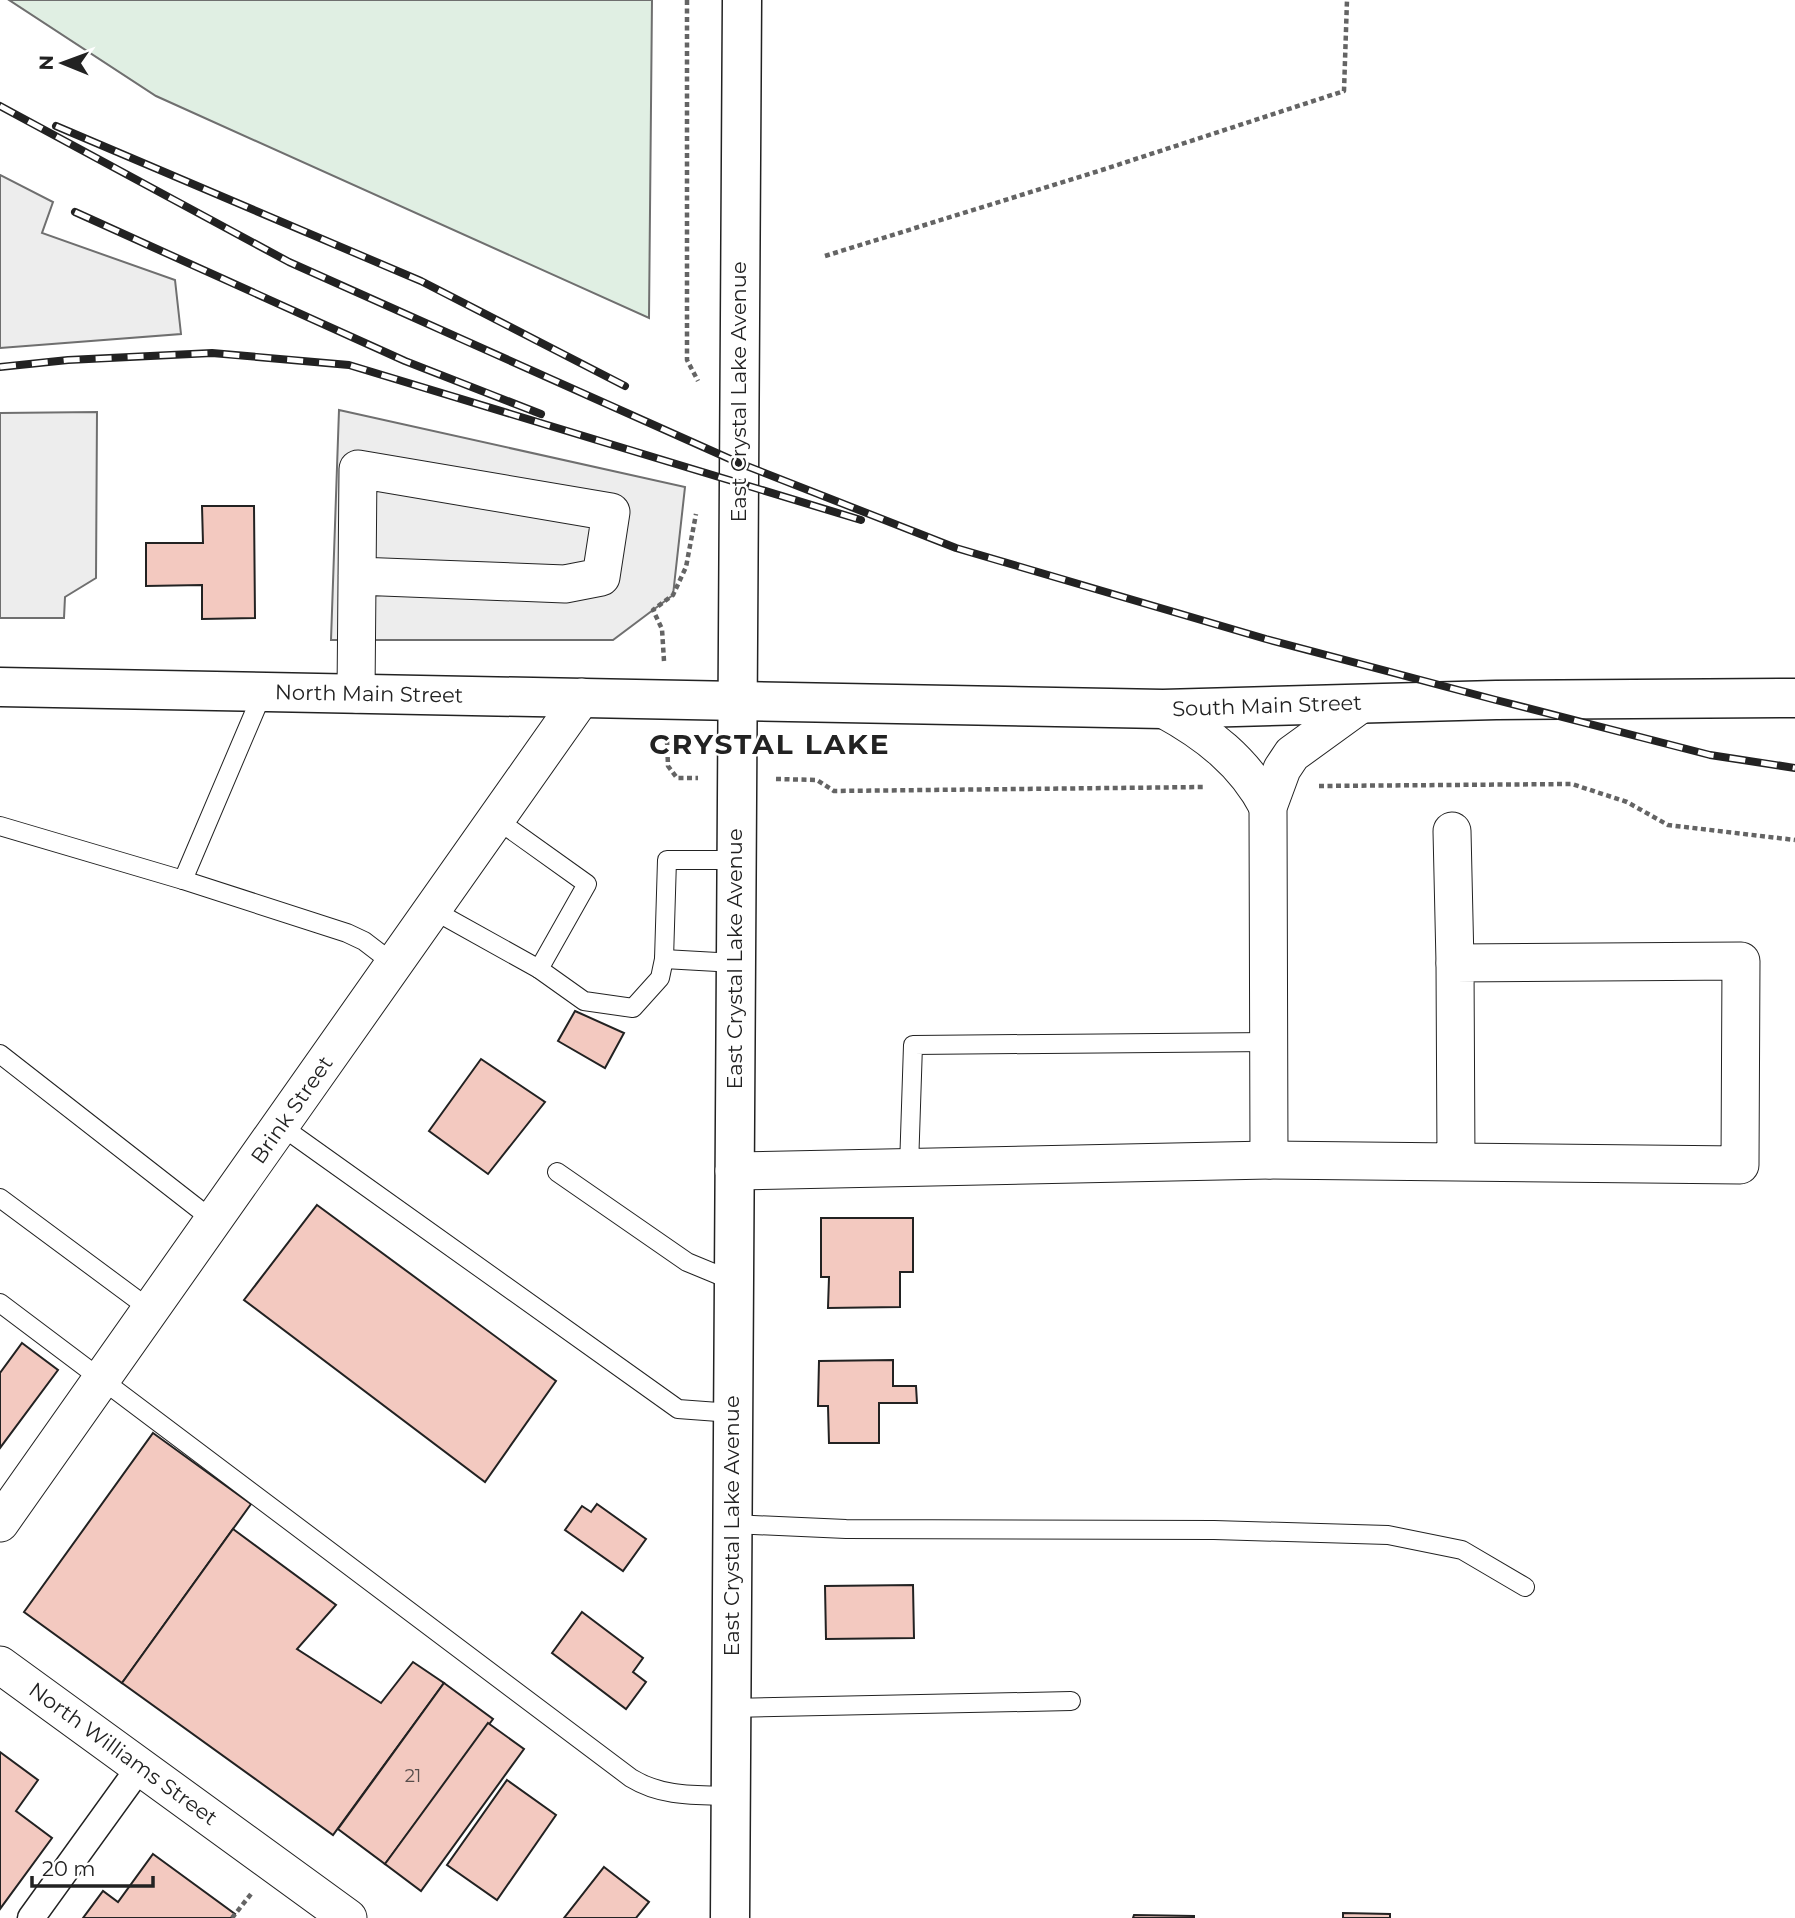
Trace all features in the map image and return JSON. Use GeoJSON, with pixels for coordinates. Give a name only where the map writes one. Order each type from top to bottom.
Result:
{"type":"FeatureCollection","features":[{"type":"Feature","properties":{"kind":"street","name":"East Crystal Lake Avenue"},"geometry":{"type":"LineString","coordinates":[[730,1918],[742,0]]}},
{"type":"Feature","properties":{"kind":"street"},"geometry":{"type":"LineString","coordinates":[[356,694],[357,576],[358,469],[611,512],[601,578],[565,584],[357,576]]}},
{"type":"Feature","properties":{"kind":"street","name":"North Main Street"},"geometry":{"type":"LineString","coordinates":[[0,687],[738,700]]}},
{"type":"Feature","properties":{"kind":"street","name":"Brink Street"},"geometry":{"type":"LineString","coordinates":[[0,1523],[582,697]]}},
{"type":"Feature","properties":{"kind":"street","name":"South Main Street"},"geometry":{"type":"LineString","coordinates":[[738,700],[1163,709],[1510,699],[1795,698]]}},
{"type":"Feature","properties":{"kind":"street"},"geometry":{"type":"LineString","coordinates":[[1269,1160],[1268,807],[1282,769],[1292,754],[1361,704]]}},
{"type":"Feature","properties":{"kind":"street"},"geometry":{"type":"LineString","coordinates":[[1163,709],[1199,731],[1238,762],[1257,786],[1268,807]]}},
{"type":"Feature","properties":{"kind":"street"},"geometry":{"type":"LineString","coordinates":[[1452,831],[1456,1162]]}},
{"type":"Feature","properties":{"kind":"street"},"geometry":{"type":"LineString","coordinates":[[734,1171],[1269,1160],[1741,1165],[1741,961],[1455,963]]}},
{"type":"Feature","properties":{"kind":"street","name":"North Williams Street"},"geometry":{"type":"LineString","coordinates":[[0,1665],[348,1918]]}},
{"type":"Feature","properties":{"kind":"street"},"geometry":{"type":"LineString","coordinates":[[31,1918],[140,1767]]}},
{"type":"Feature","properties":{"kind":"lane"},"geometry":{"type":"LineString","coordinates":[[183,880],[263,692]]}},
{"type":"Feature","properties":{"kind":"lane"},"geometry":{"type":"LineString","coordinates":[[496,819],[587,884],[540,969]]}},
{"type":"Feature","properties":{"kind":"lane"},"geometry":{"type":"LineString","coordinates":[[0,825],[347,933],[364,941],[394,964]]}},
{"type":"Feature","properties":{"kind":"lane"},"geometry":{"type":"LineString","coordinates":[[433,910],[540,969],[584,1001],[634,1009],[660,978],[664,959],[667,860],[735,860]]}},
{"type":"Feature","properties":{"kind":"lane"},"geometry":{"type":"LineString","coordinates":[[664,959],[735,963]]}},
{"type":"Feature","properties":{"kind":"lane"},"geometry":{"type":"LineString","coordinates":[[909,1167],[913,1045],[1270,1042]]}},
{"type":"Feature","properties":{"kind":"lane"},"geometry":{"type":"LineString","coordinates":[[0,1054],[214,1221]]}},
{"type":"Feature","properties":{"kind":"lane"},"geometry":{"type":"LineString","coordinates":[[281,1126],[678,1409],[732,1413]]}},
{"type":"Feature","properties":{"kind":"lane"},"geometry":{"type":"LineString","coordinates":[[557,1171],[687,1262],[733,1281]]}},
{"type":"Feature","properties":{"kind":"lane"},"geometry":{"type":"LineString","coordinates":[[0,1198],[151,1310]]}},
{"type":"Feature","properties":{"kind":"lane"},"geometry":{"type":"LineString","coordinates":[[0,1303],[631,1777],[646,1787],[662,1792],[730,1796]]}},
{"type":"Feature","properties":{"kind":"lane"},"geometry":{"type":"LineString","coordinates":[[732,1524],[846,1529],[1214,1530],[1388,1535],[1462,1550],[1524,1587]]}},
{"type":"Feature","properties":{"kind":"lane"},"geometry":{"type":"LineString","coordinates":[[731,1709],[1071,1700]]}},
{"type":"Feature","properties":{"kind":"path"},"geometry":{"type":"LineString","coordinates":[[687,0],[687,360],[700,386]]}},
{"type":"Feature","properties":{"kind":"path"},"geometry":{"type":"LineString","coordinates":[[825,257],[1344,91],[1347,0]]}},
{"type":"Feature","properties":{"kind":"path"},"geometry":{"type":"LineString","coordinates":[[662,629],[653,610],[673,595],[686,567],[697,509]]}},
{"type":"Feature","properties":{"kind":"path"},"geometry":{"type":"LineString","coordinates":[[668,766],[677,778]]}},
{"type":"Feature","properties":{"kind":"green space"},"geometry":{"type":"Polygon","coordinates":[[[9,0],[652,0],[649,318],[156,96],[9,0]]]}},
{"type":"Feature","properties":{"kind":"shaded area"},"geometry":{"type":"Polygon","coordinates":[[[0,175],[53,202],[42,233],[175,280],[181,334],[0,348],[0,175]]]}},
{"type":"Feature","properties":{"kind":"shaded area"},"geometry":{"type":"Polygon","coordinates":[[[339,410],[685,487],[673,595],[613,640],[331,640],[339,410]]]}},
{"type":"Feature","properties":{"kind":"shaded area"},"geometry":{"type":"Polygon","coordinates":[[[97,412],[96,578],[65,597],[64,618],[0,618],[0,413],[97,412]]]}},
{"type":"Feature","properties":{"kind":"building"},"geometry":{"type":"Polygon","coordinates":[[[202,506],[254,506],[255,618],[202,619],[202,585],[146,586],[146,543],[203,543],[202,506]]]}},
{"type":"Feature","properties":{"kind":"building"},"geometry":{"type":"Polygon","coordinates":[[[575,1011],[624,1033],[605,1068],[558,1041],[575,1011]]]}},
{"type":"Feature","properties":{"kind":"building"},"geometry":{"type":"Polygon","coordinates":[[[481,1059],[545,1102],[488,1174],[429,1131],[481,1059]]]}},
{"type":"Feature","properties":{"kind":"building"},"geometry":{"type":"Polygon","coordinates":[[[317,1205],[556,1381],[485,1482],[244,1300],[317,1205]]]}},
{"type":"Feature","properties":{"kind":"building"},"geometry":{"type":"Polygon","coordinates":[[[821,1218],[913,1218],[913,1272],[900,1272],[900,1307],[828,1308],[829,1277],[821,1277],[821,1218]]]}},
{"type":"Feature","properties":{"kind":"building"},"geometry":{"type":"Polygon","coordinates":[[[22,1343],[58,1370],[0,1448],[0,1373],[22,1343]]]}},
{"type":"Feature","properties":{"kind":"building"},"geometry":{"type":"Polygon","coordinates":[[[893,1360],[893,1386],[916,1386],[917,1403],[879,1403],[879,1443],[829,1443],[828,1406],[818,1406],[819,1361],[893,1360]]]}},
{"type":"Feature","properties":{"kind":"building"},"geometry":{"type":"Polygon","coordinates":[[[153,1433],[251,1504],[122,1683],[24,1612],[153,1433]]]}},
{"type":"Feature","properties":{"kind":"building"},"geometry":{"type":"Polygon","coordinates":[[[597,1504],[646,1539],[623,1571],[565,1530],[582,1506],[591,1512],[597,1504]]]}},
{"type":"Feature","properties":{"kind":"building"},"geometry":{"type":"Polygon","coordinates":[[[233,1529],[336,1605],[297,1649],[381,1703],[413,1662],[444,1683],[333,1835],[122,1683],[233,1529]]]}},
{"type":"Feature","properties":{"kind":"building"},"geometry":{"type":"Polygon","coordinates":[[[913,1585],[914,1638],[826,1639],[825,1586],[913,1585]]]}},
{"type":"Feature","properties":{"kind":"building"},"geometry":{"type":"Polygon","coordinates":[[[582,1612],[643,1658],[633,1672],[646,1682],[626,1709],[552,1653],[582,1612]]]}},
{"type":"Feature","properties":{"kind":"building"},"geometry":{"type":"Polygon","coordinates":[[[444,1683],[493,1719],[385,1864],[338,1829],[444,1683]]]}},
{"type":"Feature","properties":{"kind":"building"},"geometry":{"type":"Polygon","coordinates":[[[488,1723],[524,1749],[421,1891],[385,1864],[488,1723]]]}},
{"type":"Feature","properties":{"kind":"building"},"geometry":{"type":"Polygon","coordinates":[[[0,1752],[38,1780],[16,1811],[52,1838],[0,1909],[0,1752]]]}},
{"type":"Feature","properties":{"kind":"building"},"geometry":{"type":"Polygon","coordinates":[[[507,1780],[556,1815],[497,1900],[447,1865],[507,1780]]]}},
{"type":"Feature","properties":{"kind":"building"},"geometry":{"type":"Polygon","coordinates":[[[153,1854],[235,1914],[232,1918],[83,1918],[103,1891],[118,1902],[153,1854]]]}},
{"type":"Feature","properties":{"kind":"building"},"geometry":{"type":"Polygon","coordinates":[[[604,1867],[649,1902],[636,1918],[564,1918],[604,1867]]]}},
{"type":"Feature","properties":{"kind":"building"},"geometry":{"type":"Polygon","coordinates":[[[1343,1913],[1390,1914],[1390,1918],[1343,1918],[1343,1913]]]}},
{"type":"Feature","properties":{"kind":"building"},"geometry":{"type":"Polygon","coordinates":[[[1134,1915],[1194,1916],[1194,1918],[1133,1918],[1134,1915]]]}},
{"type":"Feature","properties":{"kind":"railway"},"geometry":{"type":"LineString","coordinates":[[0,106],[289,262],[739,463],[956,548],[1266,639],[1496,700],[1710,755],[1795,768]]}},
{"type":"Feature","properties":{"kind":"railway"},"geometry":{"type":"LineString","coordinates":[[56,126],[421,281],[625,386]]}},
{"type":"Feature","properties":{"kind":"railway"},"geometry":{"type":"LineString","coordinates":[[75,212],[405,361],[541,414]]}},
{"type":"Feature","properties":{"kind":"railway"},"geometry":{"type":"LineString","coordinates":[[0,367],[68,360],[212,353],[349,365],[861,520]]}},
{"type":"Feature","properties":{"kind":"district","name":"CRYSTAL LAKE"},"geometry":{"type":"Point","coordinates":[770,744]}}]}
